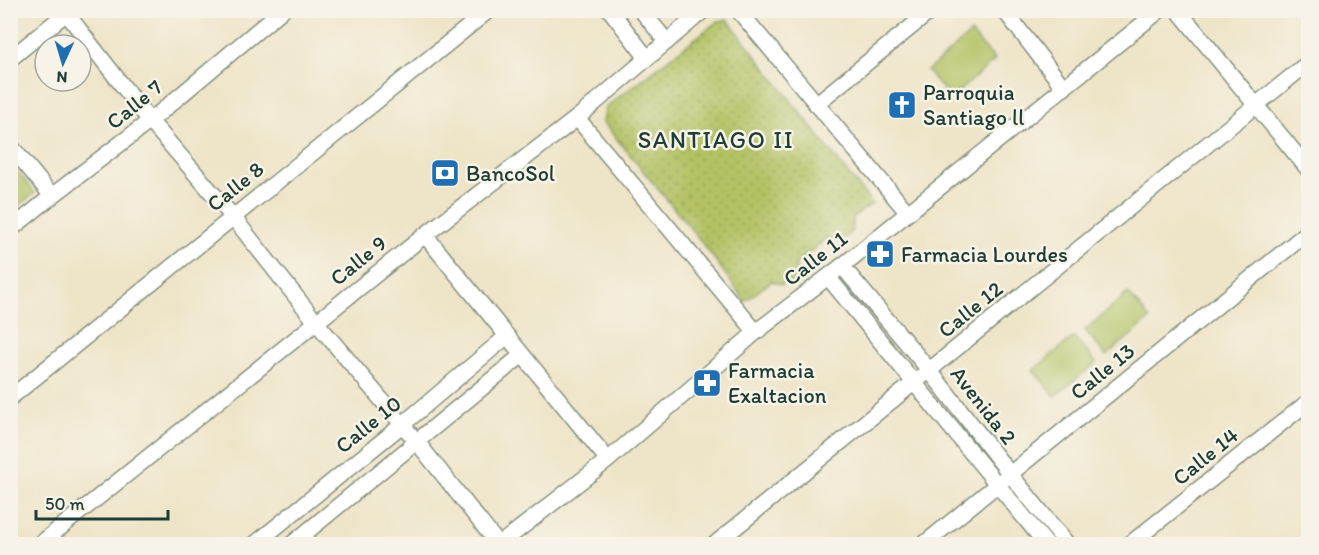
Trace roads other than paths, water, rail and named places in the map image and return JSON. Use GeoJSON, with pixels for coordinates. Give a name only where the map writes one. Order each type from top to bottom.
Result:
{"type":"FeatureCollection","features":[{"type":"Feature","properties":{"kind":"street","name":"Calle 7"},"geometry":{"type":"LineString","coordinates":[[10,230],[150,120],[282,10]]}},
{"type":"Feature","properties":{"kind":"street","name":"Calle 8"},"geometry":{"type":"LineString","coordinates":[[10,398],[489,10]]}},
{"type":"Feature","properties":{"kind":"street"},"geometry":{"type":"LineString","coordinates":[[610,10],[647,58]]}},
{"type":"Feature","properties":{"kind":"street"},"geometry":{"type":"LineString","coordinates":[[641,10],[667,42]]}},
{"type":"Feature","properties":{"kind":"street","name":"Calle 9"},"geometry":{"type":"LineString","coordinates":[[40,544],[425,235],[577,118],[704,10]]}},
{"type":"Feature","properties":{"kind":"street"},"geometry":{"type":"LineString","coordinates":[[738,10],[908,213]]}},
{"type":"Feature","properties":{"kind":"street"},"geometry":{"type":"LineString","coordinates":[[816,104],[932,10]]}},
{"type":"Feature","properties":{"kind":"street"},"geometry":{"type":"LineString","coordinates":[[1004,10],[1064,88]]}},
{"type":"Feature","properties":{"kind":"street","name":"Calle 11"},"geometry":{"type":"LineString","coordinates":[[499,544],[608,460],[756,332],[842,266],[1160,10]]}},
{"type":"Feature","properties":{"kind":"street"},"geometry":{"type":"LineString","coordinates":[[1178,10],[1308,169]]}},
{"type":"Feature","properties":{"kind":"street"},"geometry":{"type":"LineString","coordinates":[[10,59],[67,12],[150,120],[233,217],[316,322],[499,544]]}},
{"type":"Feature","properties":{"kind":"street","name":"Calle 12"},"geometry":{"type":"LineString","coordinates":[[716,544],[1308,63]]}},
{"type":"Feature","properties":{"kind":"street"},"geometry":{"type":"LineString","coordinates":[[577,118],[756,332]]}},
{"type":"Feature","properties":{"kind":"street"},"geometry":{"type":"LineString","coordinates":[[10,145],[52,196]]}},
{"type":"Feature","properties":{"kind":"street","name":"Calle 13"},"geometry":{"type":"LineString","coordinates":[[924,544],[1308,232]]}},
{"type":"Feature","properties":{"kind":"street"},"geometry":{"type":"LineString","coordinates":[[425,235],[608,460]]}},
{"type":"Feature","properties":{"kind":"street","name":"Avenida 2"},"geometry":{"type":"LineString","coordinates":[[842,266],[930,371],[1067,544]]}},
{"type":"Feature","properties":{"kind":"street","name":"Avenida 2"},"geometry":{"type":"LineString","coordinates":[[828,277],[1046,544]]}},
{"type":"Feature","properties":{"kind":"street","name":"Calle 10"},"geometry":{"type":"LineString","coordinates":[[255,544],[507,336]]}},
{"type":"Feature","properties":{"kind":"street","name":"Calle 10"},"geometry":{"type":"LineString","coordinates":[[292,544],[522,355]]}},
{"type":"Feature","properties":{"kind":"street","name":"Calle 14"},"geometry":{"type":"LineString","coordinates":[[1130,544],[1308,402]]}},
{"type":"Feature","properties":{"kind":"place","name":"Parroquia Santiago ll"},"geometry":{"type":"Point","coordinates":[902,105]}},
{"type":"Feature","properties":{"kind":"place","name":"BancoSol"},"geometry":{"type":"Point","coordinates":[445,173]}},
{"type":"Feature","properties":{"kind":"place","name":"Farmacia Lourdes"},"geometry":{"type":"Point","coordinates":[880,254]}},
{"type":"Feature","properties":{"kind":"place","name":"Farmacia Exaltacion"},"geometry":{"type":"Point","coordinates":[707,383]}},
{"type":"Feature","properties":{"kind":"district","name":"SANTIAGO II"},"geometry":{"type":"Point","coordinates":[716,140]}}]}
